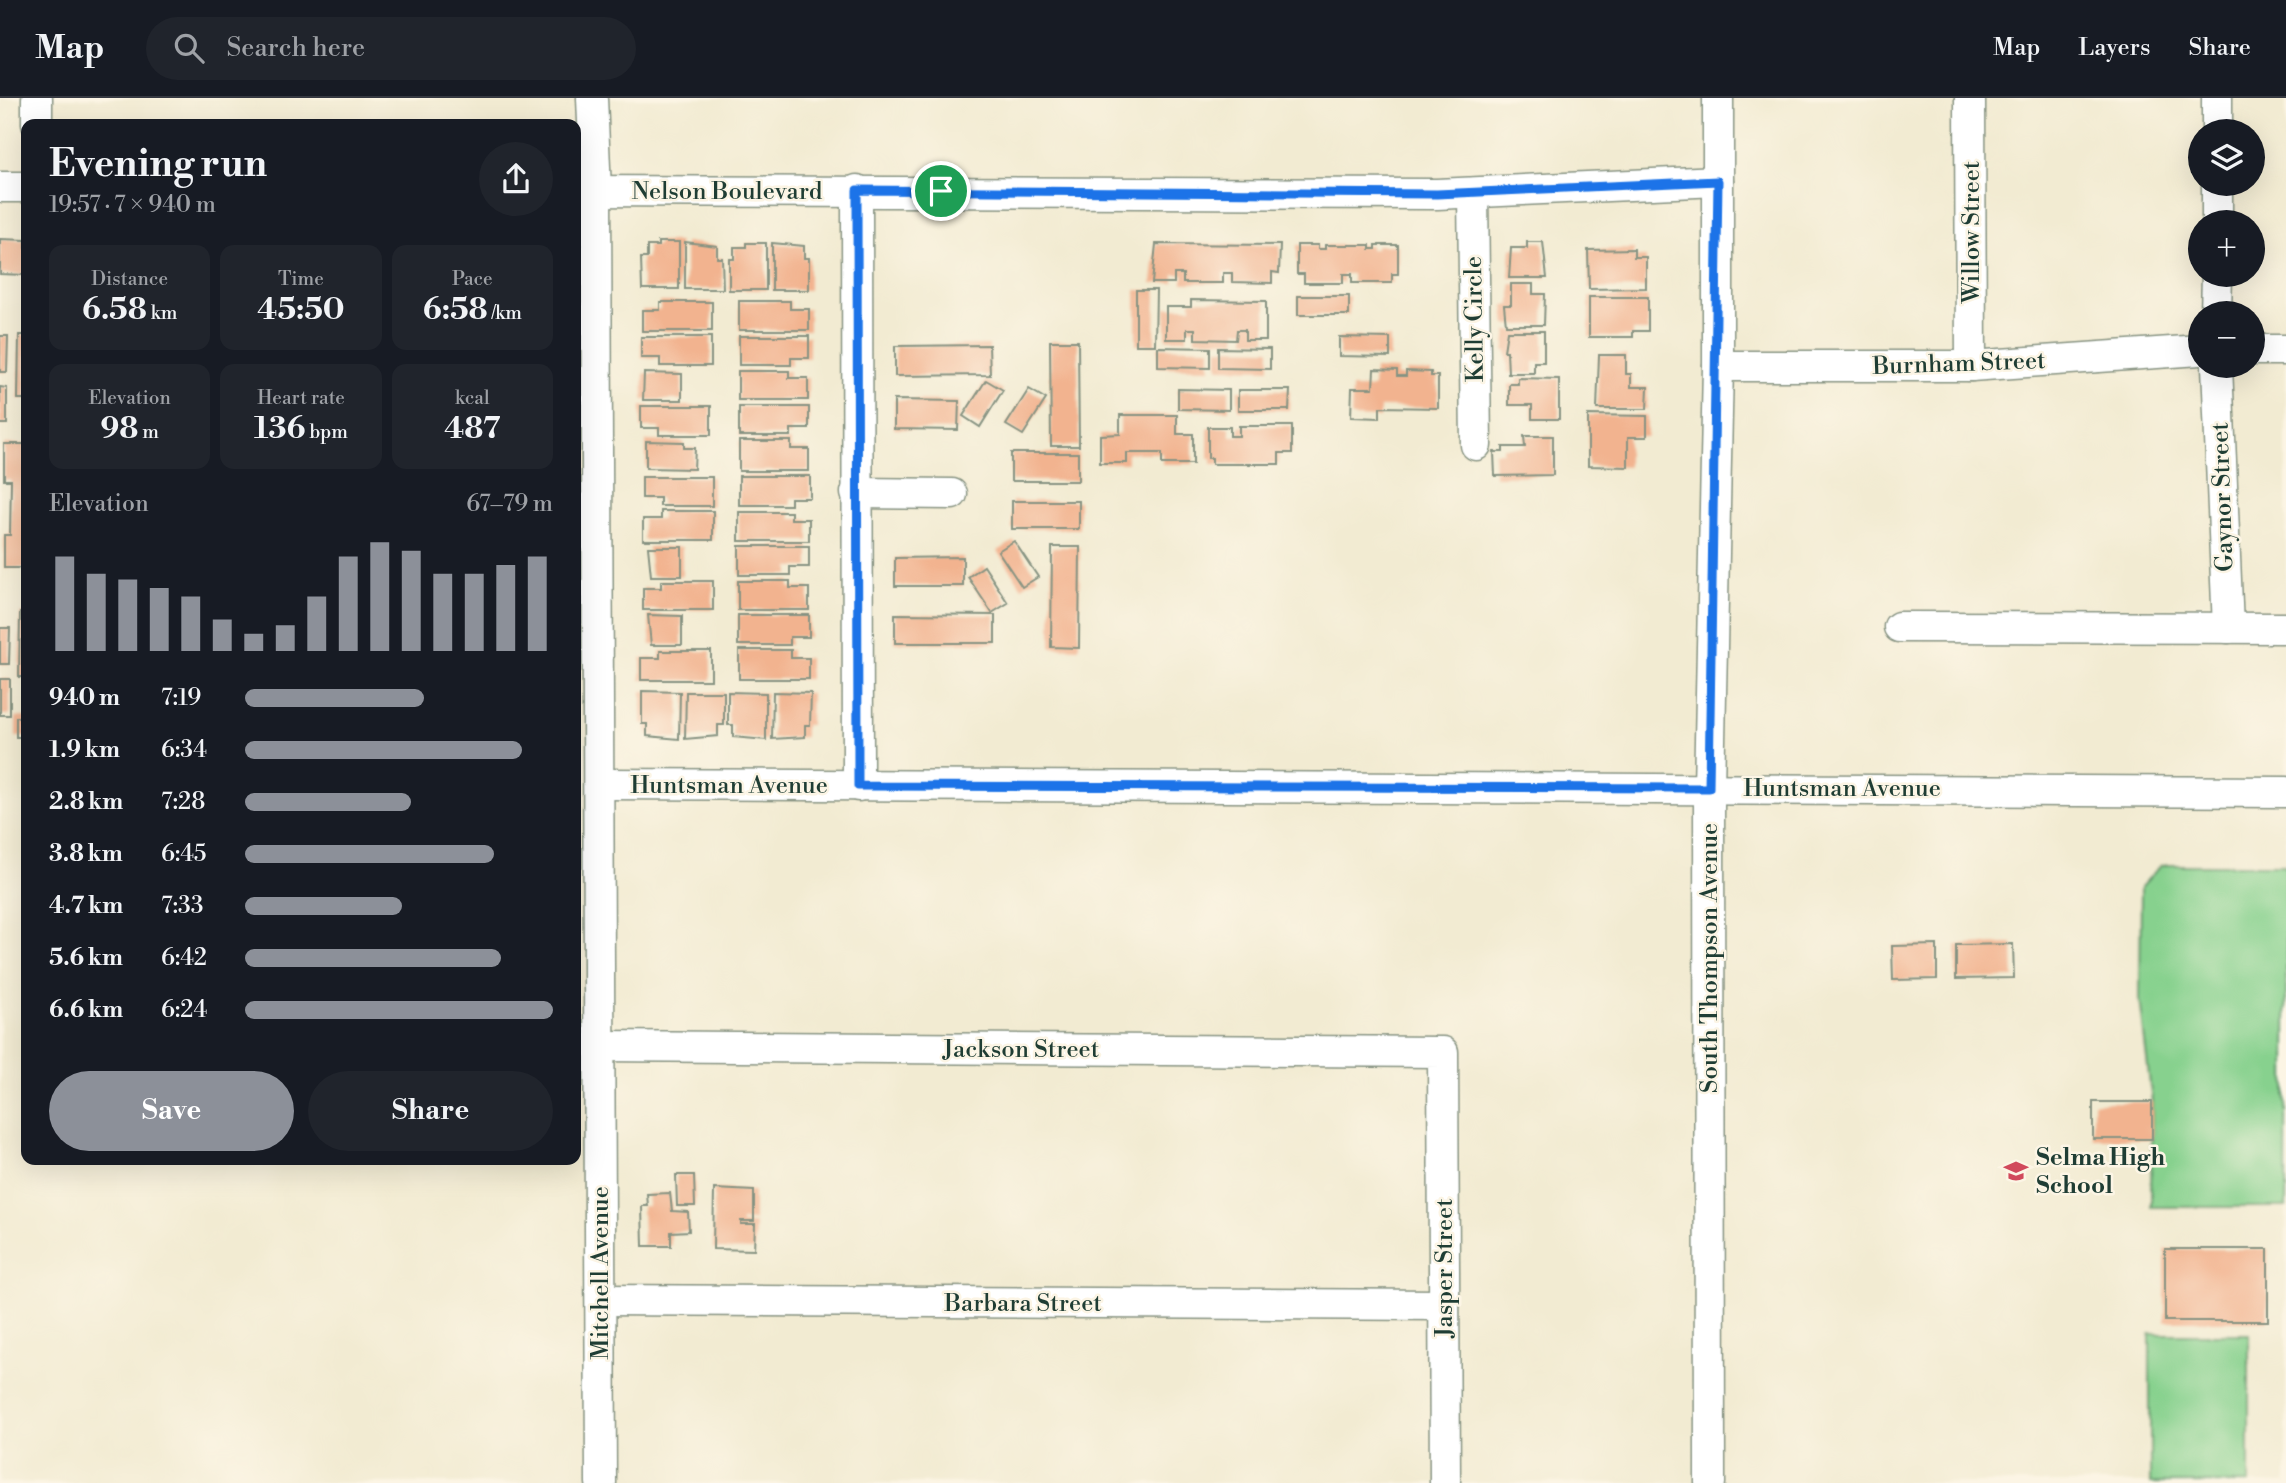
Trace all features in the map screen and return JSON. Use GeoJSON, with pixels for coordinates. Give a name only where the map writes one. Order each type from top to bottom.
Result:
{"type":"FeatureCollection","features":[{"type":"Feature","properties":{"kind":"street"},"geometry":{"type":"LineString","coordinates":[[37,98],[37,119]]}},
{"type":"Feature","properties":{"kind":"street","name":"Mitchell Avenue"},"geometry":{"type":"LineString","coordinates":[[592,98],[586,191],[601,784],[601,1483]]}},
{"type":"Feature","properties":{"kind":"street","name":"South Thompson Avenue"},"geometry":{"type":"LineString","coordinates":[[1710,1483],[1709,788],[1718,366],[1718,98]]}},
{"type":"Feature","properties":{"kind":"street","name":"Willow Street"},"geometry":{"type":"LineString","coordinates":[[1970,98],[1971,366]]}},
{"type":"Feature","properties":{"kind":"street"},"geometry":{"type":"LineString","coordinates":[[2217,98],[2217,119]]}},
{"type":"Feature","properties":{"kind":"street","name":"Nelson Boulevard"},"geometry":{"type":"LineString","coordinates":[[586,191],[1473,193],[1718,181]]}},
{"type":"Feature","properties":{"kind":"street"},"geometry":{"type":"LineString","coordinates":[[0,187],[21,187]]}},
{"type":"Feature","properties":{"kind":"street"},"geometry":{"type":"LineString","coordinates":[[857,190],[858,786]]}},
{"type":"Feature","properties":{"kind":"street","name":"Kelly Circle"},"geometry":{"type":"LineString","coordinates":[[1473,193],[1476,444]]}},
{"type":"Feature","properties":{"kind":"street"},"geometry":{"type":"LineString","coordinates":[[2265,350],[2286,350]]}},
{"type":"Feature","properties":{"kind":"street","name":"Burnham Street"},"geometry":{"type":"LineString","coordinates":[[1718,366],[1971,366],[2188,351]]}},
{"type":"Feature","properties":{"kind":"street","name":"Gaynor Street"},"geometry":{"type":"LineString","coordinates":[[2218,378],[2228,628]]}},
{"type":"Feature","properties":{"kind":"street"},"geometry":{"type":"LineString","coordinates":[[856,493],[952,494]]}},
{"type":"Feature","properties":{"kind":"street"},"geometry":{"type":"LineString","coordinates":[[1899,627],[2286,628]]}},
{"type":"Feature","properties":{"kind":"street","name":"Huntsman Avenue"},"geometry":{"type":"LineString","coordinates":[[601,784],[2286,792]]}},
{"type":"Feature","properties":{"kind":"street","name":"Jackson Street"},"geometry":{"type":"LineString","coordinates":[[599,1046],[1443,1052]]}},
{"type":"Feature","properties":{"kind":"street","name":"Jasper Street"},"geometry":{"type":"LineString","coordinates":[[1443,1052],[1445,1483]]}},
{"type":"Feature","properties":{"kind":"street","name":"Barbara Street"},"geometry":{"type":"LineString","coordinates":[[601,1300],[1444,1305]]}},
{"type":"Feature","properties":{"kind":"green space"},"geometry":{"type":"Polygon","coordinates":[[[2161,865],[2286,865],[2286,1207],[2151,1207],[2152,1102],[2140,999],[2141,887],[2161,865]]]}},
{"type":"Feature","properties":{"kind":"green space"},"geometry":{"type":"Polygon","coordinates":[[[2150,1334],[2249,1334],[2249,1483],[2150,1483],[2150,1334]]]}},
{"type":"Feature","properties":{"kind":"building"},"geometry":{"type":"Polygon","coordinates":[[[0,239],[21,240],[21,275],[0,274],[0,239]]]}},
{"type":"Feature","properties":{"kind":"building"},"geometry":{"type":"Polygon","coordinates":[[[658,242],[679,242],[679,289],[642,289],[641,258],[647,258],[647,246],[658,246],[658,242]]]}},
{"type":"Feature","properties":{"kind":"building"},"geometry":{"type":"Polygon","coordinates":[[[685,242],[717,246],[717,258],[722,258],[723,289],[685,289],[685,242]]]}},
{"type":"Feature","properties":{"kind":"building"},"geometry":{"type":"Polygon","coordinates":[[[1527,242],[1543,242],[1547,278],[1509,278],[1511,248],[1527,248],[1527,242]]]}},
{"type":"Feature","properties":{"kind":"building"},"geometry":{"type":"Polygon","coordinates":[[[746,243],[766,243],[766,290],[729,290],[729,259],[734,259],[734,247],[746,247],[746,243]]]}},
{"type":"Feature","properties":{"kind":"building"},"geometry":{"type":"Polygon","coordinates":[[[772,243],[804,246],[804,258],[809,258],[809,290],[772,290],[772,243]]]}},
{"type":"Feature","properties":{"kind":"building"},"geometry":{"type":"Polygon","coordinates":[[[1156,244],[1280,245],[1279,273],[1272,272],[1272,283],[1232,282],[1232,273],[1223,273],[1223,283],[1183,283],[1183,274],[1174,274],[1174,283],[1152,283],[1156,244]]]}},
{"type":"Feature","properties":{"kind":"building"},"geometry":{"type":"Polygon","coordinates":[[[1297,245],[1318,245],[1318,249],[1325,249],[1325,245],[1370,245],[1370,249],[1376,249],[1376,245],[1398,245],[1398,274],[1392,274],[1392,283],[1352,283],[1352,274],[1343,274],[1343,283],[1304,283],[1304,274],[1297,274],[1297,245]]]}},
{"type":"Feature","properties":{"kind":"building"},"geometry":{"type":"Polygon","coordinates":[[[1634,249],[1634,257],[1646,257],[1646,288],[1589,289],[1588,250],[1634,249]]]}},
{"type":"Feature","properties":{"kind":"building"},"geometry":{"type":"Polygon","coordinates":[[[1511,284],[1533,284],[1533,294],[1545,294],[1544,325],[1506,325],[1504,305],[1511,305],[1511,284]]]}},
{"type":"Feature","properties":{"kind":"building"},"geometry":{"type":"Polygon","coordinates":[[[1136,290],[1156,290],[1155,345],[1136,345],[1136,290]]]}},
{"type":"Feature","properties":{"kind":"building"},"geometry":{"type":"Polygon","coordinates":[[[1298,296],[1349,296],[1349,315],[1298,315],[1298,296]]]}},
{"type":"Feature","properties":{"kind":"building"},"geometry":{"type":"Polygon","coordinates":[[[1589,297],[1648,297],[1648,331],[1633,331],[1633,337],[1589,337],[1589,297]]]}},
{"type":"Feature","properties":{"kind":"building"},"geometry":{"type":"Polygon","coordinates":[[[1191,300],[1266,301],[1266,340],[1245,340],[1245,330],[1237,330],[1236,340],[1195,339],[1195,329],[1187,329],[1187,339],[1166,339],[1166,307],[1191,307],[1191,300]]]}},
{"type":"Feature","properties":{"kind":"building"},"geometry":{"type":"Polygon","coordinates":[[[739,301],[790,301],[790,309],[809,309],[809,330],[739,330],[739,301]]]}},
{"type":"Feature","properties":{"kind":"building"},"geometry":{"type":"Polygon","coordinates":[[[660,302],[712,302],[712,331],[642,331],[642,310],[660,310],[660,302]]]}},
{"type":"Feature","properties":{"kind":"building"},"geometry":{"type":"Polygon","coordinates":[[[1507,331],[1544,331],[1544,362],[1534,362],[1534,373],[1508,373],[1507,351],[1504,351],[1507,331]]]}},
{"type":"Feature","properties":{"kind":"building"},"geometry":{"type":"Polygon","coordinates":[[[19,335],[21,335],[21,399],[18,399],[19,335]]]}},
{"type":"Feature","properties":{"kind":"building"},"geometry":{"type":"Polygon","coordinates":[[[0,336],[8,336],[7,372],[0,372],[0,336]]]}},
{"type":"Feature","properties":{"kind":"building"},"geometry":{"type":"Polygon","coordinates":[[[739,336],[809,336],[809,358],[791,358],[791,365],[739,365],[739,336]]]}},
{"type":"Feature","properties":{"kind":"building"},"geometry":{"type":"Polygon","coordinates":[[[641,337],[711,337],[711,366],[660,366],[660,358],[641,358],[641,337]]]}},
{"type":"Feature","properties":{"kind":"building"},"geometry":{"type":"Polygon","coordinates":[[[1339,337],[1390,338],[1390,357],[1339,356],[1339,337]]]}},
{"type":"Feature","properties":{"kind":"building"},"geometry":{"type":"Polygon","coordinates":[[[1050,341],[1078,341],[1079,446],[1051,446],[1050,341]]]}},
{"type":"Feature","properties":{"kind":"building"},"geometry":{"type":"Polygon","coordinates":[[[989,345],[990,375],[895,376],[895,346],[989,345]]]}},
{"type":"Feature","properties":{"kind":"building"},"geometry":{"type":"Polygon","coordinates":[[[1158,347],[1210,348],[1210,368],[1158,367],[1158,347]]]}},
{"type":"Feature","properties":{"kind":"building"},"geometry":{"type":"Polygon","coordinates":[[[1218,348],[1270,349],[1270,369],[1218,368],[1218,348]]]}},
{"type":"Feature","properties":{"kind":"building"},"geometry":{"type":"Polygon","coordinates":[[[1599,355],[1626,355],[1626,374],[1631,374],[1631,387],[1648,387],[1647,409],[1597,409],[1599,355]]]}},
{"type":"Feature","properties":{"kind":"building"},"geometry":{"type":"Polygon","coordinates":[[[1374,369],[1397,370],[1397,376],[1406,376],[1406,371],[1431,372],[1431,376],[1438,376],[1438,408],[1380,407],[1380,418],[1351,417],[1352,388],[1373,388],[1374,369]]]}},
{"type":"Feature","properties":{"kind":"building"},"geometry":{"type":"Polygon","coordinates":[[[738,371],[789,371],[789,378],[808,378],[808,400],[738,400],[738,371]]]}},
{"type":"Feature","properties":{"kind":"building"},"geometry":{"type":"Polygon","coordinates":[[[644,373],[682,374],[682,400],[643,400],[644,373]]]}},
{"type":"Feature","properties":{"kind":"building"},"geometry":{"type":"Polygon","coordinates":[[[1518,378],[1559,379],[1559,419],[1532,419],[1532,405],[1509,405],[1509,384],[1518,384],[1518,378]]]}},
{"type":"Feature","properties":{"kind":"building"},"geometry":{"type":"Polygon","coordinates":[[[986,380],[1003,390],[980,427],[963,416],[986,380]]]}},
{"type":"Feature","properties":{"kind":"building"},"geometry":{"type":"Polygon","coordinates":[[[0,387],[7,388],[7,424],[0,424],[0,387]]]}},
{"type":"Feature","properties":{"kind":"building"},"geometry":{"type":"Polygon","coordinates":[[[1029,389],[1046,399],[1023,435],[1006,425],[1029,389]]]}},
{"type":"Feature","properties":{"kind":"building"},"geometry":{"type":"Polygon","coordinates":[[[1178,389],[1229,390],[1229,410],[1178,409],[1178,389]]]}},
{"type":"Feature","properties":{"kind":"building"},"geometry":{"type":"Polygon","coordinates":[[[1238,390],[1290,390],[1289,410],[1238,410],[1238,390]]]}},
{"type":"Feature","properties":{"kind":"building"},"geometry":{"type":"Polygon","coordinates":[[[894,400],[959,401],[958,430],[894,429],[894,400]]]}},
{"type":"Feature","properties":{"kind":"building"},"geometry":{"type":"Polygon","coordinates":[[[641,406],[711,406],[711,435],[659,435],[659,428],[641,428],[641,406]]]}},
{"type":"Feature","properties":{"kind":"building"},"geometry":{"type":"Polygon","coordinates":[[[739,407],[809,407],[809,429],[791,429],[791,436],[739,436],[739,407]]]}},
{"type":"Feature","properties":{"kind":"building"},"geometry":{"type":"Polygon","coordinates":[[[1120,415],[1177,415],[1177,434],[1193,434],[1193,464],[1162,464],[1162,453],[1127,453],[1127,463],[1100,463],[1100,435],[1120,434],[1120,415]]]}},
{"type":"Feature","properties":{"kind":"building"},"geometry":{"type":"Polygon","coordinates":[[[1588,415],[1647,416],[1647,437],[1628,437],[1628,467],[1588,466],[1588,415]]]}},
{"type":"Feature","properties":{"kind":"building"},"geometry":{"type":"Polygon","coordinates":[[[1239,426],[1292,426],[1292,453],[1279,453],[1279,464],[1212,464],[1212,458],[1208,458],[1208,427],[1230,427],[1230,436],[1239,436],[1239,426]]]}},
{"type":"Feature","properties":{"kind":"building"},"geometry":{"type":"Polygon","coordinates":[[[1524,436],[1553,436],[1553,475],[1495,476],[1494,452],[1503,452],[1503,447],[1525,447],[1524,436]]]}},
{"type":"Feature","properties":{"kind":"building"},"geometry":{"type":"Polygon","coordinates":[[[646,441],[684,442],[684,448],[695,448],[694,469],[646,468],[646,441]]]}},
{"type":"Feature","properties":{"kind":"building"},"geometry":{"type":"Polygon","coordinates":[[[739,441],[791,441],[791,449],[809,449],[809,471],[739,471],[739,441]]]}},
{"type":"Feature","properties":{"kind":"building"},"geometry":{"type":"Polygon","coordinates":[[[4,444],[21,444],[21,568],[4,568],[4,535],[10,535],[11,480],[4,480],[4,444]]]}},
{"type":"Feature","properties":{"kind":"building"},"geometry":{"type":"Polygon","coordinates":[[[1011,453],[1078,453],[1078,481],[1011,481],[1011,453]]]}},
{"type":"Feature","properties":{"kind":"building"},"geometry":{"type":"Polygon","coordinates":[[[739,476],[810,476],[810,498],[791,498],[791,505],[739,505],[739,476]]]}},
{"type":"Feature","properties":{"kind":"building"},"geometry":{"type":"Polygon","coordinates":[[[642,477],[712,477],[712,506],[660,506],[660,498],[642,498],[642,477]]]}},
{"type":"Feature","properties":{"kind":"building"},"geometry":{"type":"Polygon","coordinates":[[[1012,501],[1079,501],[1079,529],[1012,529],[1012,501]]]}},
{"type":"Feature","properties":{"kind":"building"},"geometry":{"type":"Polygon","coordinates":[[[661,511],[713,511],[713,540],[643,540],[643,519],[661,519],[661,511]]]}},
{"type":"Feature","properties":{"kind":"building"},"geometry":{"type":"Polygon","coordinates":[[[739,512],[791,512],[791,519],[809,519],[809,541],[739,541],[739,512]]]}},
{"type":"Feature","properties":{"kind":"building"},"geometry":{"type":"Polygon","coordinates":[[[1014,541],[1038,577],[1022,587],[998,551],[1014,541]]]}},
{"type":"Feature","properties":{"kind":"building"},"geometry":{"type":"Polygon","coordinates":[[[739,546],[809,546],[809,567],[790,567],[790,575],[739,575],[739,546]]]}},
{"type":"Feature","properties":{"kind":"building"},"geometry":{"type":"Polygon","coordinates":[[[648,547],[682,547],[682,576],[651,576],[648,547]]]}},
{"type":"Feature","properties":{"kind":"building"},"geometry":{"type":"Polygon","coordinates":[[[1052,547],[1080,547],[1079,648],[1051,647],[1052,547]]]}},
{"type":"Feature","properties":{"kind":"building"},"geometry":{"type":"Polygon","coordinates":[[[963,557],[963,586],[895,586],[895,558],[963,557]]]}},
{"type":"Feature","properties":{"kind":"building"},"geometry":{"type":"Polygon","coordinates":[[[984,566],[1008,603],[992,613],[968,577],[984,566]]]}},
{"type":"Feature","properties":{"kind":"building"},"geometry":{"type":"Polygon","coordinates":[[[661,581],[713,581],[713,610],[643,610],[643,588],[661,588],[661,581]]]}},
{"type":"Feature","properties":{"kind":"building"},"geometry":{"type":"Polygon","coordinates":[[[738,581],[790,581],[790,588],[809,588],[809,610],[738,610],[738,581]]]}},
{"type":"Feature","properties":{"kind":"building"},"geometry":{"type":"Polygon","coordinates":[[[20,613],[21,613],[21,677],[20,613]]]}},
{"type":"Feature","properties":{"kind":"building"},"geometry":{"type":"Polygon","coordinates":[[[895,614],[995,615],[995,643],[895,643],[895,614]]]}},
{"type":"Feature","properties":{"kind":"building"},"geometry":{"type":"Polygon","coordinates":[[[648,615],[682,616],[682,645],[651,645],[648,615]]]}},
{"type":"Feature","properties":{"kind":"building"},"geometry":{"type":"Polygon","coordinates":[[[738,615],[809,615],[809,637],[790,637],[790,645],[738,645],[738,615]]]}},
{"type":"Feature","properties":{"kind":"building"},"geometry":{"type":"Polygon","coordinates":[[[0,628],[10,628],[9,664],[0,664],[0,628]]]}},
{"type":"Feature","properties":{"kind":"building"},"geometry":{"type":"Polygon","coordinates":[[[739,650],[791,650],[791,658],[809,658],[809,679],[739,679],[739,650]]]}},
{"type":"Feature","properties":{"kind":"building"},"geometry":{"type":"Polygon","coordinates":[[[660,651],[711,651],[711,680],[641,680],[641,658],[660,658],[660,651]]]}},
{"type":"Feature","properties":{"kind":"building"},"geometry":{"type":"Polygon","coordinates":[[[0,679],[10,679],[10,715],[0,715],[0,679]]]}},
{"type":"Feature","properties":{"kind":"building"},"geometry":{"type":"Polygon","coordinates":[[[642,691],[680,692],[679,739],[647,736],[647,724],[642,724],[642,691]]]}},
{"type":"Feature","properties":{"kind":"building"},"geometry":{"type":"Polygon","coordinates":[[[686,692],[724,692],[724,725],[718,725],[718,736],[685,739],[686,692]]]}},
{"type":"Feature","properties":{"kind":"building"},"geometry":{"type":"Polygon","coordinates":[[[728,692],[766,693],[766,740],[733,737],[733,725],[728,725],[728,692]]]}},
{"type":"Feature","properties":{"kind":"building"},"geometry":{"type":"Polygon","coordinates":[[[773,692],[811,693],[810,725],[805,725],[805,737],[772,739],[773,692]]]}},
{"type":"Feature","properties":{"kind":"building"},"geometry":{"type":"Polygon","coordinates":[[[16,717],[21,717],[21,737],[16,737],[16,717]]]}},
{"type":"Feature","properties":{"kind":"building"},"geometry":{"type":"Polygon","coordinates":[[[2013,944],[2014,978],[1956,979],[1956,945],[2013,944]]]}},
{"type":"Feature","properties":{"kind":"building"},"geometry":{"type":"Polygon","coordinates":[[[1937,945],[1937,979],[1893,980],[1892,946],[1937,945]]]}},
{"type":"Feature","properties":{"kind":"building"},"geometry":{"type":"Polygon","coordinates":[[[2093,1102],[2152,1102],[2152,1139],[2093,1139],[2093,1102]]]}},
{"type":"Feature","properties":{"kind":"building"},"geometry":{"type":"Polygon","coordinates":[[[676,1175],[694,1175],[695,1206],[677,1206],[676,1175]]]}},
{"type":"Feature","properties":{"kind":"building"},"geometry":{"type":"Polygon","coordinates":[[[714,1189],[754,1191],[754,1221],[741,1221],[741,1224],[755,1224],[754,1250],[713,1249],[714,1189]]]}},
{"type":"Feature","properties":{"kind":"building"},"geometry":{"type":"Polygon","coordinates":[[[670,1193],[672,1211],[688,1212],[689,1231],[671,1232],[671,1246],[643,1246],[642,1206],[648,1206],[647,1194],[670,1193]]]}},
{"type":"Feature","properties":{"kind":"building"},"geometry":{"type":"Polygon","coordinates":[[[2165,1249],[2268,1249],[2268,1321],[2165,1321],[2165,1249]]]}},
{"type":"Feature","properties":{"kind":"place","name":"Selma High School"},"geometry":{"type":"Point","coordinates":[2016,1171]}},
{"type":"Feature","properties":{"kind":"route"},"geometry":{"type":"LineString","coordinates":[[1718,181],[1718,366],[1709,788],[858,786],[857,190],[941,191],[1437,194],[1718,181]]}}]}
